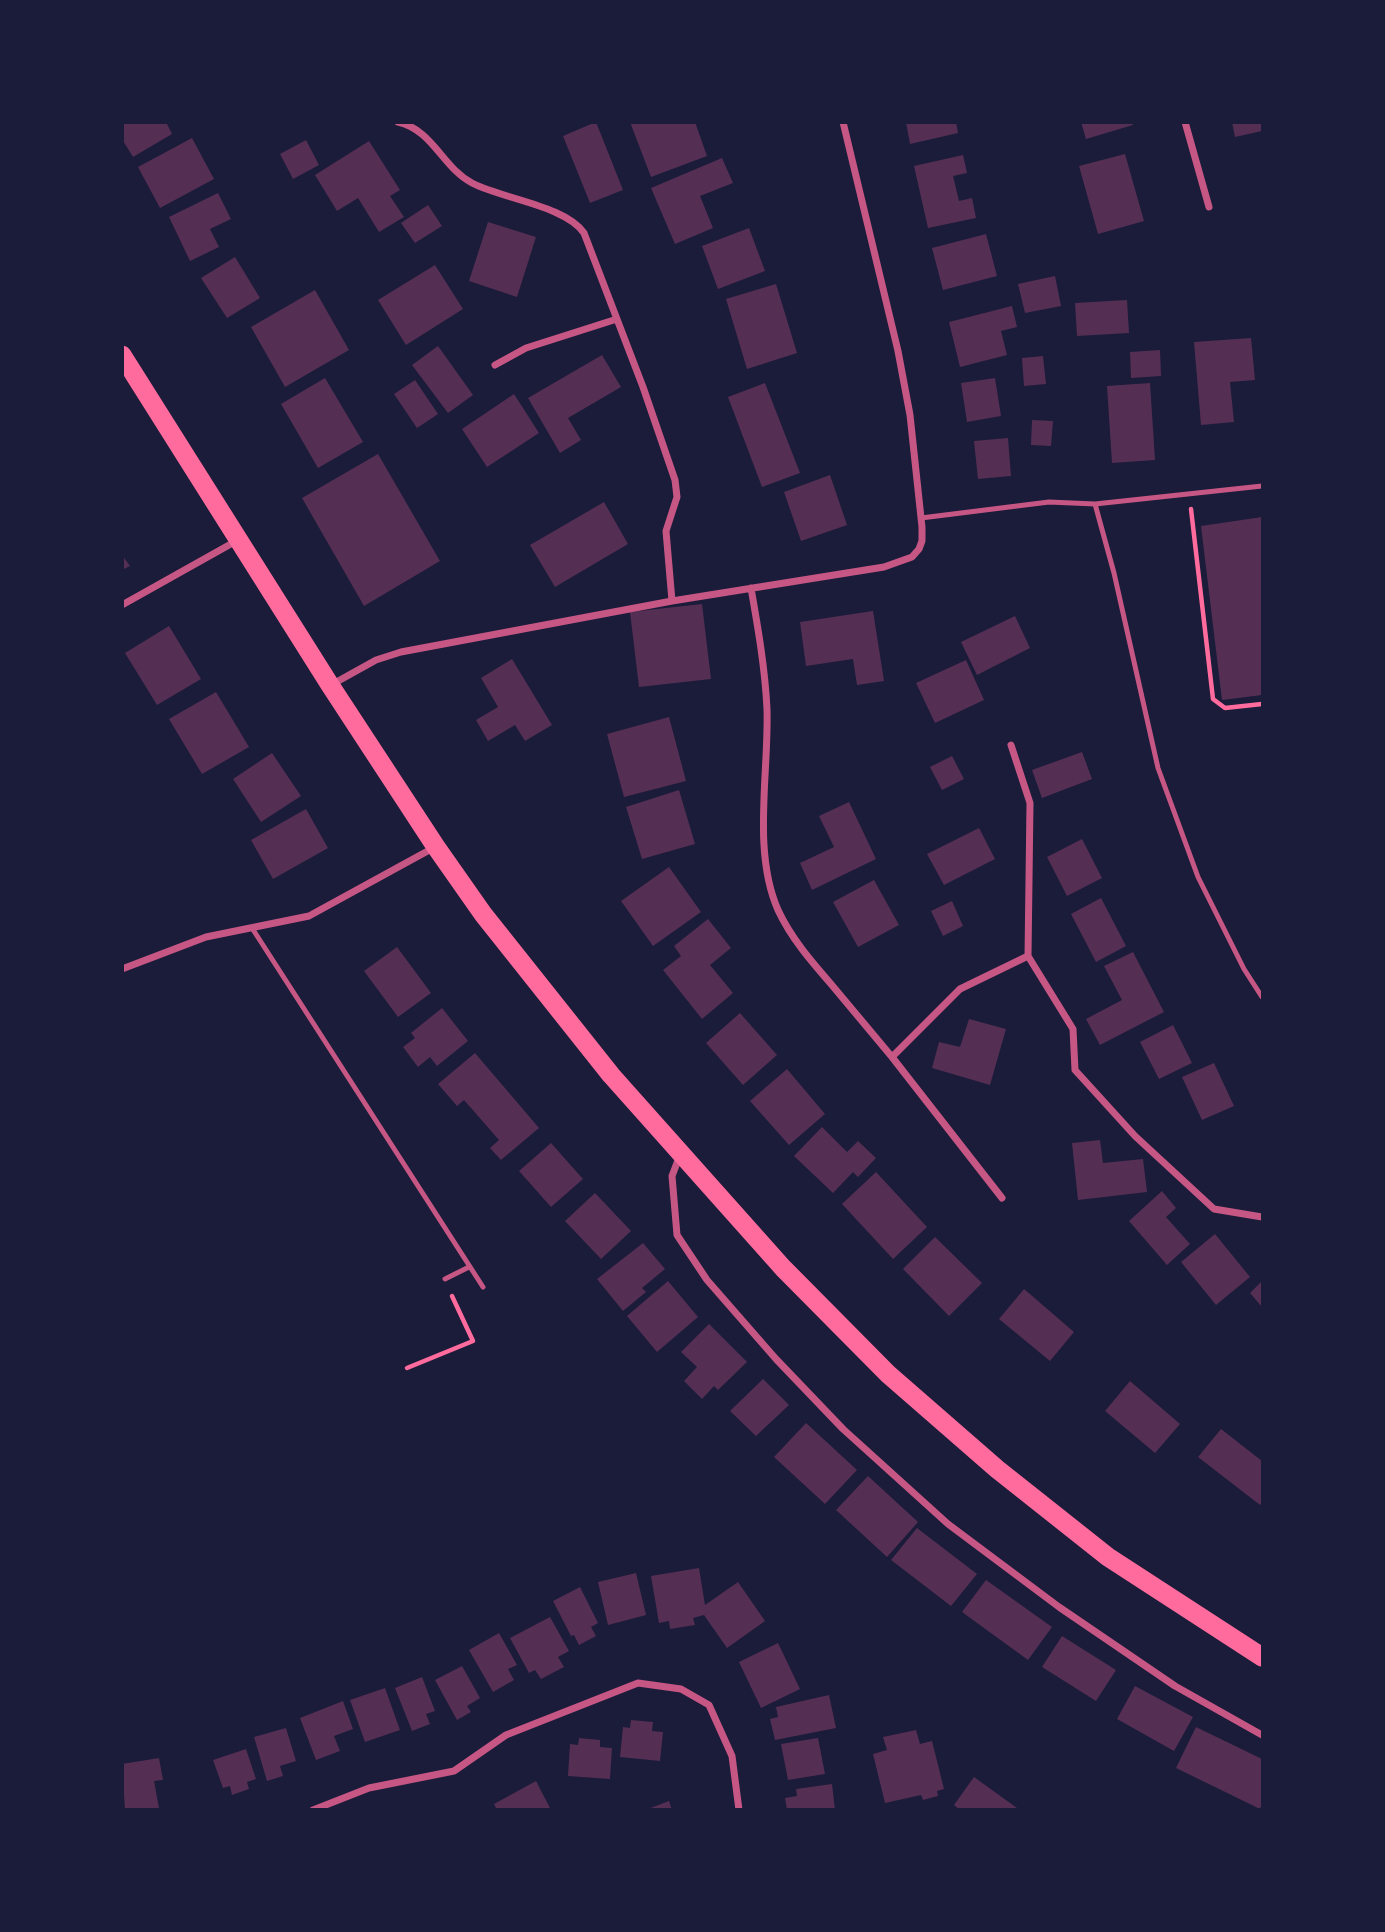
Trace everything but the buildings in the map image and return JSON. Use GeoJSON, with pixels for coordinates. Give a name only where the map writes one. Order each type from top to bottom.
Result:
{"type":"FeatureCollection","features":[{"type":"Feature","properties":{"kind":"highway"},"geometry":{"type":"LineString","coordinates":[[122,355],[330,685],[436,847],[544,995],[611,1075],[783,1268],[888,1374],[997,1469],[1108,1557],[1262,1657]]}},
{"type":"Feature","properties":{"kind":"street"},"geometry":{"type":"LineString","coordinates":[[398,122],[422,132],[452,168],[470,182],[489,191],[566,216],[584,233],[643,387],[677,490],[666,531],[672,601]]}},
{"type":"Feature","properties":{"kind":"street"},"geometry":{"type":"LineString","coordinates":[[330,685],[376,660],[401,652],[672,601],[884,567],[912,556],[919,549],[922,541],[921,518],[910,415],[898,351],[843,122]]}},
{"type":"Feature","properties":{"kind":"street"},"geometry":{"type":"LineString","coordinates":[[1185,122],[1209,207]]}},
{"type":"Feature","properties":{"kind":"street"},"geometry":{"type":"LineString","coordinates":[[495,365],[527,348],[617,319]]}},
{"type":"Feature","properties":{"kind":"street"},"geometry":{"type":"LineString","coordinates":[[122,606],[239,540]]}},
{"type":"Feature","properties":{"kind":"street"},"geometry":{"type":"LineString","coordinates":[[751,588],[764,663],[767,772],[763,845],[772,894],[789,931],[1002,1198]]}},
{"type":"Feature","properties":{"kind":"street"},"geometry":{"type":"LineString","coordinates":[[1011,745],[1030,803],[1028,956],[1073,1029],[1075,1070],[1135,1136],[1214,1209],[1262,1217]]}},
{"type":"Feature","properties":{"kind":"street"},"geometry":{"type":"LineString","coordinates":[[122,969],[206,937],[309,916],[436,847]]}},
{"type":"Feature","properties":{"kind":"street"},"geometry":{"type":"LineString","coordinates":[[892,1057],[960,989],[1028,956]]}},
{"type":"Feature","properties":{"kind":"street"},"geometry":{"type":"LineString","coordinates":[[681,1154],[672,1176],[677,1236],[707,1280],[776,1359],[843,1429],[948,1524],[1059,1607],[1175,1686],[1262,1735]]}},
{"type":"Feature","properties":{"kind":"street"},"geometry":{"type":"LineString","coordinates":[[313,1810],[369,1788],[454,1771],[506,1735],[638,1683],[681,1689],[709,1704],[732,1756],[739,1810]]}},
{"type":"Feature","properties":{"kind":"lane"},"geometry":{"type":"LineString","coordinates":[[921,518],[1049,502],[1095,504],[1262,486]]}},
{"type":"Feature","properties":{"kind":"lane"},"geometry":{"type":"LineString","coordinates":[[1095,504],[1114,573],[1158,768],[1198,877],[1244,969],[1262,997]]}},
{"type":"Feature","properties":{"kind":"lane"},"geometry":{"type":"LineString","coordinates":[[252,928],[483,1287]]}},
{"type":"Feature","properties":{"kind":"lane"},"geometry":{"type":"LineString","coordinates":[[445,1280],[469,1267]]}},
{"type":"Feature","properties":{"kind":"path"},"geometry":{"type":"LineString","coordinates":[[1190,494],[1213,699],[1225,708],[1262,704]]}},
{"type":"Feature","properties":{"kind":"path"},"geometry":{"type":"LineString","coordinates":[[407,1368],[473,1341],[445,1280]]}}]}
